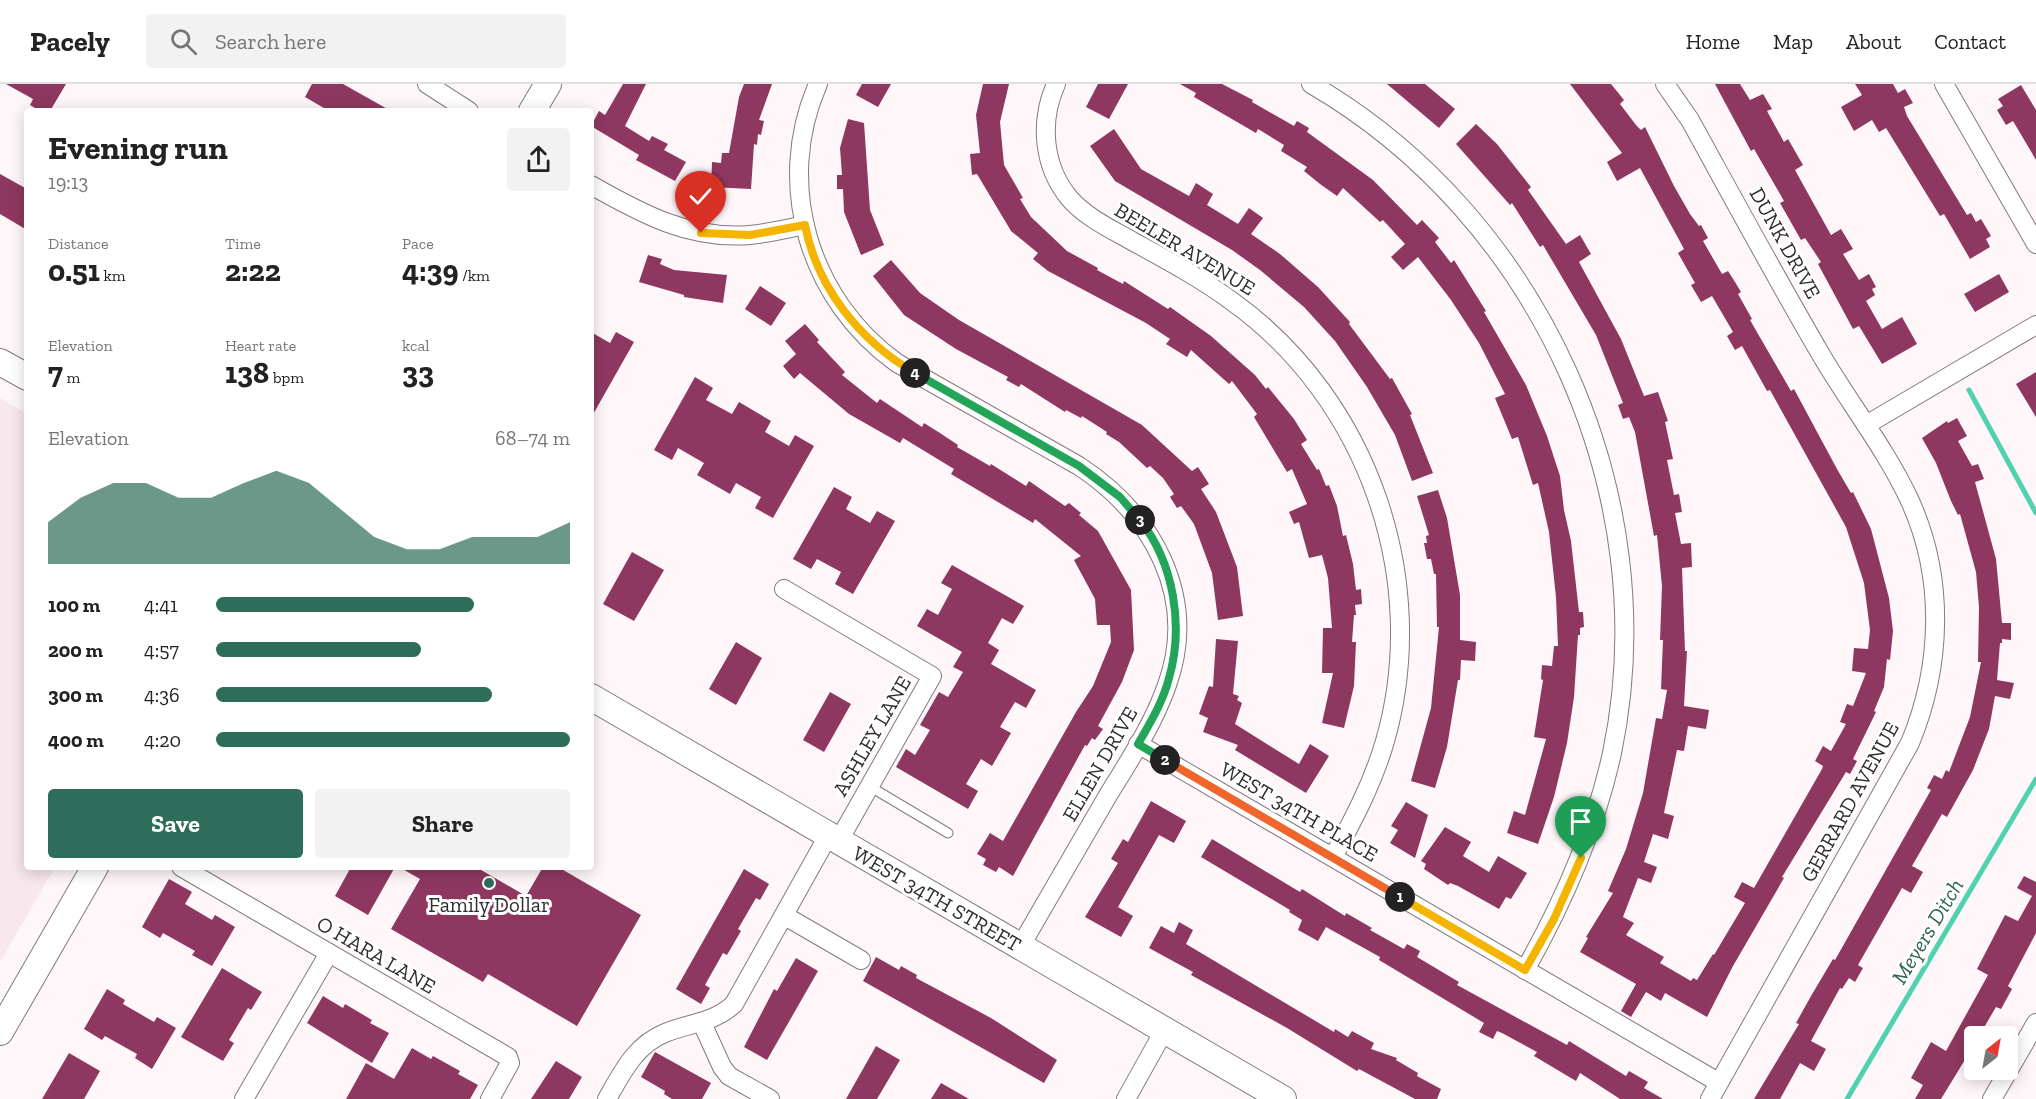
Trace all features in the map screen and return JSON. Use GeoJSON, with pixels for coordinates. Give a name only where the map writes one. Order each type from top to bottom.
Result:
{"type":"FeatureCollection","features":[{"type":"Feature","properties":{"kind":"street"},"geometry":{"type":"LineString","coordinates":[[427,84],[464,108]]}},
{"type":"Feature","properties":{"kind":"street"},"geometry":{"type":"LineString","coordinates":[[534,108],[548,84]]}},
{"type":"Feature","properties":{"kind":"street","name":"ELLEN DRIVE"},"geometry":{"type":"LineString","coordinates":[[818,84],[807,114],[800,148],[799,182],[805,225],[814,258],[825,282],[843,310],[865,336],[897,363],[1079,466],[1107,485],[1120,497],[1151,535],[1172,589],[1176,633],[1170,675],[1155,715],[1020,947]]}},
{"type":"Feature","properties":{"kind":"street","name":"BEELER AVENUE"},"geometry":{"type":"LineString","coordinates":[[1056,84],[1046,117],[1046,143],[1049,159],[1071,200],[1101,224],[1215,289],[1281,341],[1333,407],[1375,488],[1396,568],[1401,639],[1396,691],[1379,761],[1359,810],[1333,857]]}},
{"type":"Feature","properties":{"kind":"street"},"geometry":{"type":"LineString","coordinates":[[1311,84],[1362,116],[1407,154],[1452,197],[1486,236],[1531,303],[1565,362],[1598,448],[1605,475],[1618,540],[1623,594],[1623,661],[1615,735],[1602,794],[1584,849],[1554,919],[1525,970]]}},
{"type":"Feature","properties":{"kind":"street","name":"DUNK DRIVE"},"geometry":{"type":"LineString","coordinates":[[1665,84],[1689,120],[1821,354],[1866,425]]}},
{"type":"Feature","properties":{"kind":"street"},"geometry":{"type":"LineString","coordinates":[[1945,84],[2036,244]]}},
{"type":"Feature","properties":{"kind":"street"},"geometry":{"type":"LineString","coordinates":[[594,187],[643,215],[710,235],[750,235],[805,225]]}},
{"type":"Feature","properties":{"kind":"street"},"geometry":{"type":"LineString","coordinates":[[1866,425],[2036,325]]}},
{"type":"Feature","properties":{"kind":"street"},"geometry":{"type":"LineString","coordinates":[[0,362],[24,375]]}},
{"type":"Feature","properties":{"kind":"street","name":"GERRARD AVENUE"},"geometry":{"type":"LineString","coordinates":[[1710,1099],[1899,766],[1917,728],[1927,696],[1935,647],[1935,622],[1927,550],[1910,501],[1866,425]]}},
{"type":"Feature","properties":{"kind":"street","name":"ASHLEY LANE"},"geometry":{"type":"LineString","coordinates":[[607,1099],[626,1065],[644,1045],[667,1032],[702,1023],[724,1013],[738,1000],[785,916],[869,786],[932,676],[784,589]]}},
{"type":"Feature","properties":{"kind":"street","name":"WEST 34TH STREET"},"geometry":{"type":"LineString","coordinates":[[594,699],[1283,1099]]}},
{"type":"Feature","properties":{"kind":"street","name":"WEST 34TH PLACE"},"geometry":{"type":"LineString","coordinates":[[1138,744],[1718,1082]]}},
{"type":"Feature","properties":{"kind":"street"},"geometry":{"type":"LineString","coordinates":[[0,1032],[93,870]]}},
{"type":"Feature","properties":{"kind":"street","name":"O HARA LANE"},"geometry":{"type":"LineString","coordinates":[[186,870],[508,1057],[510,1063],[490,1099]]}},
{"type":"Feature","properties":{"kind":"street"},"geometry":{"type":"LineString","coordinates":[[785,916],[861,960]]}},
{"type":"Feature","properties":{"kind":"street"},"geometry":{"type":"LineString","coordinates":[[244,1099],[329,953]]}},
{"type":"Feature","properties":{"kind":"street"},"geometry":{"type":"LineString","coordinates":[[702,1023],[722,1067],[729,1076],[770,1099]]}},
{"type":"Feature","properties":{"kind":"street"},"geometry":{"type":"LineString","coordinates":[[1992,1099],[2036,1023]]}},
{"type":"Feature","properties":{"kind":"street"},"geometry":{"type":"LineString","coordinates":[[1126,1099],[1165,1029]]}},
{"type":"Feature","properties":{"kind":"lane"},"geometry":{"type":"LineString","coordinates":[[869,786],[948,833]]}},
{"type":"Feature","properties":{"kind":"shaded area"},"geometry":{"type":"Polygon","coordinates":[[[0,398],[24,412],[24,870],[53,870],[0,962],[0,398]]]}},
{"type":"Feature","properties":{"kind":"building"},"geometry":{"type":"Polygon","coordinates":[[[6,84],[66,84],[52,108],[35,108],[30,105],[33,99],[6,84]]]}},
{"type":"Feature","properties":{"kind":"building"},"geometry":{"type":"Polygon","coordinates":[[[312,84],[343,84],[386,108],[324,108],[305,97],[312,84]]]}},
{"type":"Feature","properties":{"kind":"building"},"geometry":{"type":"Polygon","coordinates":[[[623,84],[646,84],[625,126],[649,141],[652,136],[668,144],[664,150],[686,162],[675,181],[636,160],[639,155],[594,128],[594,120],[599,111],[605,115],[623,84]]]}},
{"type":"Feature","properties":{"kind":"building"},"geometry":{"type":"Polygon","coordinates":[[[744,84],[772,84],[759,120],[764,121],[761,135],[758,134],[757,145],[754,144],[751,189],[711,187],[712,162],[721,163],[722,153],[729,153],[739,97],[744,84]]]}},
{"type":"Feature","properties":{"kind":"building"},"geometry":{"type":"Polygon","coordinates":[[[862,84],[891,84],[878,107],[856,95],[862,84]]]}},
{"type":"Feature","properties":{"kind":"building"},"geometry":{"type":"Polygon","coordinates":[[[983,84],[1009,84],[1000,122],[1004,165],[1031,217],[1067,251],[1123,284],[1124,281],[1168,309],[1170,307],[1211,336],[1255,375],[1266,389],[1268,387],[1294,419],[1307,440],[1301,444],[1317,470],[1319,469],[1326,486],[1329,485],[1337,506],[1343,536],[1346,535],[1356,590],[1361,589],[1362,604],[1355,605],[1356,615],[1354,615],[1352,642],[1356,642],[1354,686],[1344,728],[1322,723],[1333,673],[1322,673],[1323,628],[1332,628],[1328,578],[1322,555],[1309,558],[1299,522],[1294,524],[1289,512],[1307,504],[1292,469],[1287,472],[1254,417],[1257,414],[1232,381],[1229,384],[1191,350],[1187,357],[1166,344],[1170,339],[1146,323],[1048,271],[1033,259],[1038,253],[1011,231],[977,174],[972,175],[970,154],[980,153],[976,115],[983,84]]]}},
{"type":"Feature","properties":{"kind":"building"},"geometry":{"type":"Polygon","coordinates":[[[1098,84],[1128,84],[1109,119],[1086,107],[1098,84]]]}},
{"type":"Feature","properties":{"kind":"building"},"geometry":{"type":"Polygon","coordinates":[[[1180,84],[1222,84],[1294,126],[1297,121],[1309,128],[1307,132],[1373,180],[1417,225],[1422,220],[1439,238],[1435,242],[1451,263],[1454,260],[1486,311],[1484,312],[1526,385],[1547,436],[1560,476],[1571,541],[1579,612],[1583,612],[1584,627],[1580,628],[1580,635],[1578,635],[1574,697],[1567,743],[1554,797],[1538,844],[1507,833],[1514,811],[1525,815],[1546,739],[1534,737],[1543,680],[1541,679],[1542,665],[1552,666],[1554,646],[1558,646],[1556,597],[1549,532],[1538,483],[1533,485],[1518,437],[1512,439],[1495,398],[1505,394],[1479,343],[1451,300],[1418,257],[1403,270],[1391,257],[1405,244],[1383,220],[1380,222],[1343,188],[1337,196],[1320,184],[1304,171],[1307,167],[1281,151],[1284,145],[1258,129],[1256,133],[1194,97],[1196,93],[1180,84]]]}},
{"type":"Feature","properties":{"kind":"building"},"geometry":{"type":"Polygon","coordinates":[[[1387,84],[1425,84],[1455,109],[1439,128],[1387,84]]]}},
{"type":"Feature","properties":{"kind":"building"},"geometry":{"type":"Polygon","coordinates":[[[1570,84],[1611,84],[1624,100],[1620,104],[1636,125],[1641,130],[1645,127],[1674,186],[1690,214],[1699,226],[1701,225],[1708,238],[1703,241],[1722,274],[1728,271],[1741,292],[1738,294],[1752,319],[1750,320],[1791,391],[1794,389],[1837,469],[1851,493],[1853,492],[1871,529],[1889,598],[1893,631],[1890,660],[1887,659],[1884,687],[1874,711],[1876,712],[1853,759],[1857,761],[1850,774],[1846,772],[1782,877],[1784,878],[1733,966],[1707,1017],[1665,993],[1661,1001],[1646,992],[1631,1017],[1621,1011],[1636,984],[1580,952],[1588,938],[1586,937],[1613,893],[1608,891],[1626,849],[1643,793],[1656,718],[1662,719],[1667,690],[1661,689],[1662,586],[1657,535],[1654,536],[1635,432],[1629,417],[1623,419],[1618,405],[1623,403],[1596,335],[1543,245],[1540,247],[1512,203],[1510,205],[1456,144],[1476,124],[1497,144],[1531,187],[1528,190],[1566,244],[1580,235],[1591,254],[1579,262],[1621,339],[1644,396],[1658,392],[1668,421],[1665,422],[1673,459],[1667,460],[1674,495],[1679,494],[1682,512],[1675,513],[1681,544],[1691,543],[1692,567],[1682,568],[1685,651],[1687,651],[1684,706],[1709,710],[1706,729],[1688,726],[1684,751],[1677,750],[1664,813],[1674,816],[1668,839],[1653,834],[1644,862],[1657,867],[1651,883],[1638,878],[1623,917],[1634,923],[1626,935],[1664,957],[1660,963],[1691,981],[1693,978],[1697,980],[1745,903],[1734,897],[1742,882],[1754,888],[1822,769],[1823,766],[1815,761],[1823,746],[1831,751],[1846,724],[1840,722],[1847,704],[1853,706],[1866,673],[1852,671],[1854,648],[1868,649],[1870,630],[1864,583],[1846,527],[1770,390],[1767,391],[1742,346],[1735,350],[1727,336],[1733,332],[1712,296],[1701,302],[1691,285],[1695,283],[1678,253],[1684,249],[1640,168],[1617,181],[1607,162],[1622,153],[1570,84]]]}},
{"type":"Feature","properties":{"kind":"building"},"geometry":{"type":"Polygon","coordinates":[[[1715,84],[1740,84],[1750,100],[1763,94],[1772,109],[1767,111],[1784,142],[1788,139],[1803,165],[1795,170],[1831,235],[1841,229],[1853,249],[1843,254],[1859,280],[1869,274],[1876,287],[1872,289],[1875,295],[1866,301],[1882,329],[1902,317],[1917,344],[1882,364],[1859,326],[1853,329],[1818,264],[1821,262],[1805,238],[1801,240],[1780,203],[1784,201],[1754,149],[1751,151],[1715,84]]]}},
{"type":"Feature","properties":{"kind":"building"},"geometry":{"type":"Polygon","coordinates":[[[1855,84],[1893,84],[1898,93],[1905,89],[1913,103],[1904,107],[1907,116],[1967,215],[1971,213],[1976,222],[1981,219],[1991,236],[1986,239],[1990,247],[1970,259],[1944,214],[1940,216],[1886,128],[1879,132],[1872,120],[1854,131],[1841,107],[1862,95],[1855,84]]]}},
{"type":"Feature","properties":{"kind":"building"},"geometry":{"type":"Polygon","coordinates":[[[2021,85],[2036,110],[2036,160],[2013,121],[2006,125],[1997,110],[2003,106],[1998,99],[2021,85]]]}},
{"type":"Feature","properties":{"kind":"building"},"geometry":{"type":"Polygon","coordinates":[[[848,119],[864,123],[870,210],[884,245],[861,255],[844,212],[843,189],[837,189],[837,175],[842,175],[840,148],[848,119]]]}},
{"type":"Feature","properties":{"kind":"building"},"geometry":{"type":"Polygon","coordinates":[[[1114,129],[1141,169],[1189,196],[1196,183],[1213,194],[1207,205],[1238,224],[1249,208],[1263,218],[1251,234],[1280,254],[1318,287],[1350,322],[1349,324],[1390,379],[1392,378],[1412,414],[1410,415],[1433,473],[1412,481],[1395,435],[1367,387],[1335,341],[1304,307],[1232,250],[1115,181],[1090,146],[1114,129]]]}},
{"type":"Feature","properties":{"kind":"building"},"geometry":{"type":"Polygon","coordinates":[[[0,174],[24,187],[24,228],[0,214],[0,174]]]}},
{"type":"Feature","properties":{"kind":"building"},"geometry":{"type":"Polygon","coordinates":[[[648,255],[662,259],[660,264],[674,270],[727,275],[723,303],[684,297],[684,295],[639,282],[648,255]]]}},
{"type":"Feature","properties":{"kind":"building"},"geometry":{"type":"Polygon","coordinates":[[[891,260],[920,293],[959,320],[1142,425],[1192,471],[1198,467],[1209,484],[1201,489],[1216,512],[1237,567],[1243,616],[1218,620],[1212,573],[1194,524],[1181,506],[1177,508],[1170,497],[1174,494],[1163,478],[1150,466],[1147,468],[1119,442],[1106,434],[1107,432],[1082,416],[1081,418],[1066,410],[1065,412],[1021,384],[1019,387],[1006,380],[1008,377],[956,349],[904,315],[873,276],[891,260]]]}},
{"type":"Feature","properties":{"kind":"building"},"geometry":{"type":"Polygon","coordinates":[[[1999,274],[2009,292],[1975,312],[1964,294],[1999,274]]]}},
{"type":"Feature","properties":{"kind":"building"},"geometry":{"type":"Polygon","coordinates":[[[760,286],[786,303],[771,326],[745,309],[760,286]]]}},
{"type":"Feature","properties":{"kind":"building"},"geometry":{"type":"Polygon","coordinates":[[[805,324],[819,340],[817,342],[845,372],[842,375],[877,403],[880,399],[922,427],[924,423],[958,445],[957,447],[990,466],[991,464],[1026,486],[1029,481],[1065,506],[1069,503],[1098,531],[1131,590],[1134,650],[1122,682],[1098,726],[1103,729],[1095,740],[1092,738],[1087,746],[1085,745],[1013,876],[999,867],[996,872],[983,865],[986,859],[977,854],[990,833],[1003,841],[1093,686],[1111,642],[1110,625],[1097,625],[1095,599],[1074,560],[1081,556],[1035,519],[1033,523],[951,474],[954,469],[903,438],[900,443],[849,414],[800,373],[794,379],[783,366],[796,354],[785,341],[805,324]]]}},
{"type":"Feature","properties":{"kind":"building"},"geometry":{"type":"Polygon","coordinates":[[[616,332],[634,342],[594,413],[594,334],[610,343],[616,332]]]}},
{"type":"Feature","properties":{"kind":"building"},"geometry":{"type":"Polygon","coordinates":[[[2036,372],[2036,417],[2016,384],[2036,372]]]}},
{"type":"Feature","properties":{"kind":"building"},"geometry":{"type":"Polygon","coordinates":[[[695,377],[713,388],[706,400],[732,414],[739,402],[771,421],[765,432],[789,446],[795,435],[814,446],[773,518],[755,508],[761,497],[736,483],[730,494],[697,475],[704,463],[678,448],[672,460],[654,450],[695,377]]]}},
{"type":"Feature","properties":{"kind":"building"},"geometry":{"type":"Polygon","coordinates":[[[1957,418],[1967,436],[1958,441],[1972,466],[1978,464],[1984,479],[1975,482],[1996,559],[2002,623],[2011,623],[2011,640],[2002,639],[2000,643],[1997,680],[2014,683],[2010,699],[1995,696],[1989,729],[1973,770],[1947,817],[1942,814],[1912,866],[1923,872],[1911,893],[1902,888],[1858,965],[1863,968],[1855,982],[1849,978],[1842,989],[1840,988],[1811,1041],[1826,1049],[1814,1071],[1800,1063],[1780,1099],[1754,1099],[1931,790],[1927,788],[1934,775],[1942,779],[1946,770],[1949,772],[1970,717],[1981,662],[1978,662],[1979,607],[1976,572],[1960,514],[1958,515],[1936,463],[1922,438],[1947,421],[1948,423],[1957,418]]]}},
{"type":"Feature","properties":{"kind":"building"},"geometry":{"type":"Polygon","coordinates":[[[834,487],[852,497],[846,509],[870,523],[877,511],[895,521],[853,594],[835,584],[841,572],[817,559],[811,569],[793,559],[834,487]]]}},
{"type":"Feature","properties":{"kind":"building"},"geometry":{"type":"Polygon","coordinates":[[[1438,490],[1447,518],[1460,595],[1460,640],[1476,642],[1475,661],[1461,660],[1460,680],[1458,680],[1447,747],[1435,788],[1411,781],[1431,708],[1439,627],[1437,627],[1436,574],[1434,574],[1431,559],[1427,559],[1424,543],[1427,543],[1426,536],[1429,535],[1417,496],[1438,490]]]}},
{"type":"Feature","properties":{"kind":"building"},"geometry":{"type":"Polygon","coordinates":[[[632,552],[664,570],[634,621],[603,604],[632,552]]]}},
{"type":"Feature","properties":{"kind":"building"},"geometry":{"type":"Polygon","coordinates":[[[952,565],[1024,606],[1013,624],[1002,618],[988,643],[999,650],[991,664],[1036,690],[1026,708],[1015,702],[1000,727],[1011,733],[992,766],[981,759],[966,784],[978,791],[968,809],[896,767],[906,749],[915,755],[930,730],[920,725],[939,692],[948,697],[963,672],[953,667],[962,652],[917,626],[927,609],[938,615],[952,589],[941,583],[952,565]]]}},
{"type":"Feature","properties":{"kind":"building"},"geometry":{"type":"Polygon","coordinates":[[[1216,639],[1238,641],[1233,694],[1239,696],[1237,700],[1242,703],[1235,724],[1299,764],[1310,744],[1329,756],[1306,793],[1235,750],[1238,745],[1203,732],[1208,718],[1199,714],[1209,686],[1213,687],[1216,639]]]}},
{"type":"Feature","properties":{"kind":"building"},"geometry":{"type":"Polygon","coordinates":[[[736,642],[762,658],[736,705],[709,689],[736,642]]]}},
{"type":"Feature","properties":{"kind":"building"},"geometry":{"type":"Polygon","coordinates":[[[830,692],[851,704],[824,752],[803,740],[830,692]]]}},
{"type":"Feature","properties":{"kind":"building"},"geometry":{"type":"Polygon","coordinates":[[[1151,801],[1186,821],[1174,843],[1159,835],[1118,907],[1133,916],[1121,937],[1085,917],[1118,863],[1111,859],[1123,839],[1128,842],[1151,801]]]}},
{"type":"Feature","properties":{"kind":"building"},"geometry":{"type":"Polygon","coordinates":[[[1406,802],[1428,815],[1415,858],[1390,843],[1398,830],[1391,826],[1406,802]]]}},
{"type":"Feature","properties":{"kind":"building"},"geometry":{"type":"Polygon","coordinates":[[[1445,827],[1471,842],[1463,856],[1489,872],[1498,856],[1527,873],[1511,899],[1506,897],[1499,909],[1458,886],[1450,883],[1448,885],[1424,869],[1426,864],[1421,861],[1445,827]]]}},
{"type":"Feature","properties":{"kind":"building"},"geometry":{"type":"Polygon","coordinates":[[[1212,839],[1300,892],[1302,889],[1345,916],[1346,913],[1404,949],[1407,944],[1420,951],[1417,957],[1459,982],[1457,985],[1567,1045],[1569,1041],[1626,1076],[1629,1071],[1648,1082],[1644,1088],[1663,1099],[1620,1099],[1580,1073],[1576,1081],[1534,1056],[1537,1052],[1502,1033],[1497,1031],[1493,1039],[1479,1032],[1484,1023],[1379,960],[1380,957],[1326,927],[1318,941],[1298,930],[1302,920],[1289,912],[1290,910],[1201,857],[1212,839]]]}},
{"type":"Feature","properties":{"kind":"building"},"geometry":{"type":"Polygon","coordinates":[[[744,869],[769,884],[760,900],[756,898],[738,929],[741,931],[727,955],[723,953],[705,985],[710,988],[701,1004],[676,989],[744,869]]]}},
{"type":"Feature","properties":{"kind":"building"},"geometry":{"type":"Polygon","coordinates":[[[349,870],[393,870],[368,915],[335,896],[349,870]]]}},
{"type":"Feature","properties":{"kind":"building"},"geometry":{"type":"Polygon","coordinates":[[[404,870],[481,870],[526,896],[541,870],[563,870],[641,915],[577,1026],[488,974],[483,982],[391,929],[420,879],[404,870]]]}},
{"type":"Feature","properties":{"kind":"building"},"geometry":{"type":"Polygon","coordinates":[[[2024,876],[2036,882],[2036,933],[2008,986],[2012,989],[2001,1009],[1996,1007],[1985,1026],[1964,1026],[1964,1061],[1941,1099],[1915,1099],[1923,1085],[1911,1078],[1931,1042],[1946,1051],[1988,975],[1977,969],[2005,915],[2018,921],[2032,896],[2017,888],[2024,876]]]}},
{"type":"Feature","properties":{"kind":"building"},"geometry":{"type":"Polygon","coordinates":[[[169,879],[192,892],[185,904],[212,920],[215,915],[235,927],[212,966],[192,955],[195,951],[163,933],[160,938],[142,927],[169,879]]]}},
{"type":"Feature","properties":{"kind":"building"},"geometry":{"type":"Polygon","coordinates":[[[1179,922],[1193,930],[1186,944],[1334,1032],[1335,1029],[1348,1037],[1352,1031],[1374,1043],[1371,1049],[1397,1058],[1396,1060],[1418,1073],[1417,1076],[1441,1089],[1437,1099],[1415,1099],[1359,1069],[1357,1071],[1287,1028],[1191,975],[1193,972],[1149,948],[1161,926],[1174,933],[1179,922]]]}},
{"type":"Feature","properties":{"kind":"building"},"geometry":{"type":"Polygon","coordinates":[[[876,957],[899,970],[901,966],[917,975],[916,978],[991,1018],[1057,1060],[1044,1083],[863,981],[876,957]]]}},
{"type":"Feature","properties":{"kind":"building"},"geometry":{"type":"Polygon","coordinates":[[[796,958],[818,971],[767,1060],[744,1047],[774,989],[777,991],[796,958]]]}},
{"type":"Feature","properties":{"kind":"building"},"geometry":{"type":"Polygon","coordinates":[[[222,968],[262,992],[251,1010],[248,1008],[229,1040],[234,1043],[223,1061],[181,1037],[222,968]]]}},
{"type":"Feature","properties":{"kind":"building"},"geometry":{"type":"Polygon","coordinates":[[[107,989],[125,1000],[123,1004],[154,1022],[157,1017],[176,1028],[152,1069],[135,1058],[137,1054],[105,1036],[102,1040],[84,1029],[107,989]]]}},
{"type":"Feature","properties":{"kind":"building"},"geometry":{"type":"Polygon","coordinates":[[[323,996],[343,1008],[345,1004],[372,1020],[370,1023],[389,1033],[372,1063],[307,1023],[323,996]]]}},
{"type":"Feature","properties":{"kind":"building"},"geometry":{"type":"Polygon","coordinates":[[[876,1046],[900,1060],[877,1099],[846,1099],[876,1046]]]}},
{"type":"Feature","properties":{"kind":"building"},"geometry":{"type":"Polygon","coordinates":[[[412,1048],[431,1059],[433,1056],[460,1071],[458,1074],[478,1085],[470,1099],[346,1099],[366,1063],[394,1079],[412,1048]]]}},
{"type":"Feature","properties":{"kind":"building"},"geometry":{"type":"Polygon","coordinates":[[[655,1052],[711,1083],[702,1099],[672,1099],[664,1094],[665,1091],[641,1077],[655,1052]]]}},
{"type":"Feature","properties":{"kind":"building"},"geometry":{"type":"Polygon","coordinates":[[[69,1053],[100,1071],[84,1099],[42,1099],[69,1053]]]}},
{"type":"Feature","properties":{"kind":"building"},"geometry":{"type":"Polygon","coordinates":[[[556,1061],[582,1077],[569,1099],[531,1099],[556,1061]]]}},
{"type":"Feature","properties":{"kind":"building"},"geometry":{"type":"Polygon","coordinates":[[[941,1083],[969,1099],[931,1099],[941,1083]]]}},
{"type":"Feature","properties":{"kind":"waterway"},"geometry":{"type":"LineString","coordinates":[[1969,390],[2036,513]]}},
{"type":"Feature","properties":{"kind":"waterway","name":"Meyers Ditch"},"geometry":{"type":"LineString","coordinates":[[1847,1099],[2036,779]]}},
{"type":"Feature","properties":{"kind":"place","name":"Family Dollar"},"geometry":{"type":"Point","coordinates":[489,883]}},
{"type":"Feature","properties":{"kind":"route"},"geometry":{"type":"LineString","coordinates":[[701,233],[725,236],[750,235],[805,225],[814,258],[830,292],[865,336],[881,350],[897,363],[1079,466],[1107,485],[1126,504],[1151,535],[1158,550],[1172,589],[1176,623],[1176,641],[1170,675],[1155,715],[1138,744],[1525,970],[1566,895],[1581,858]]}}]}
